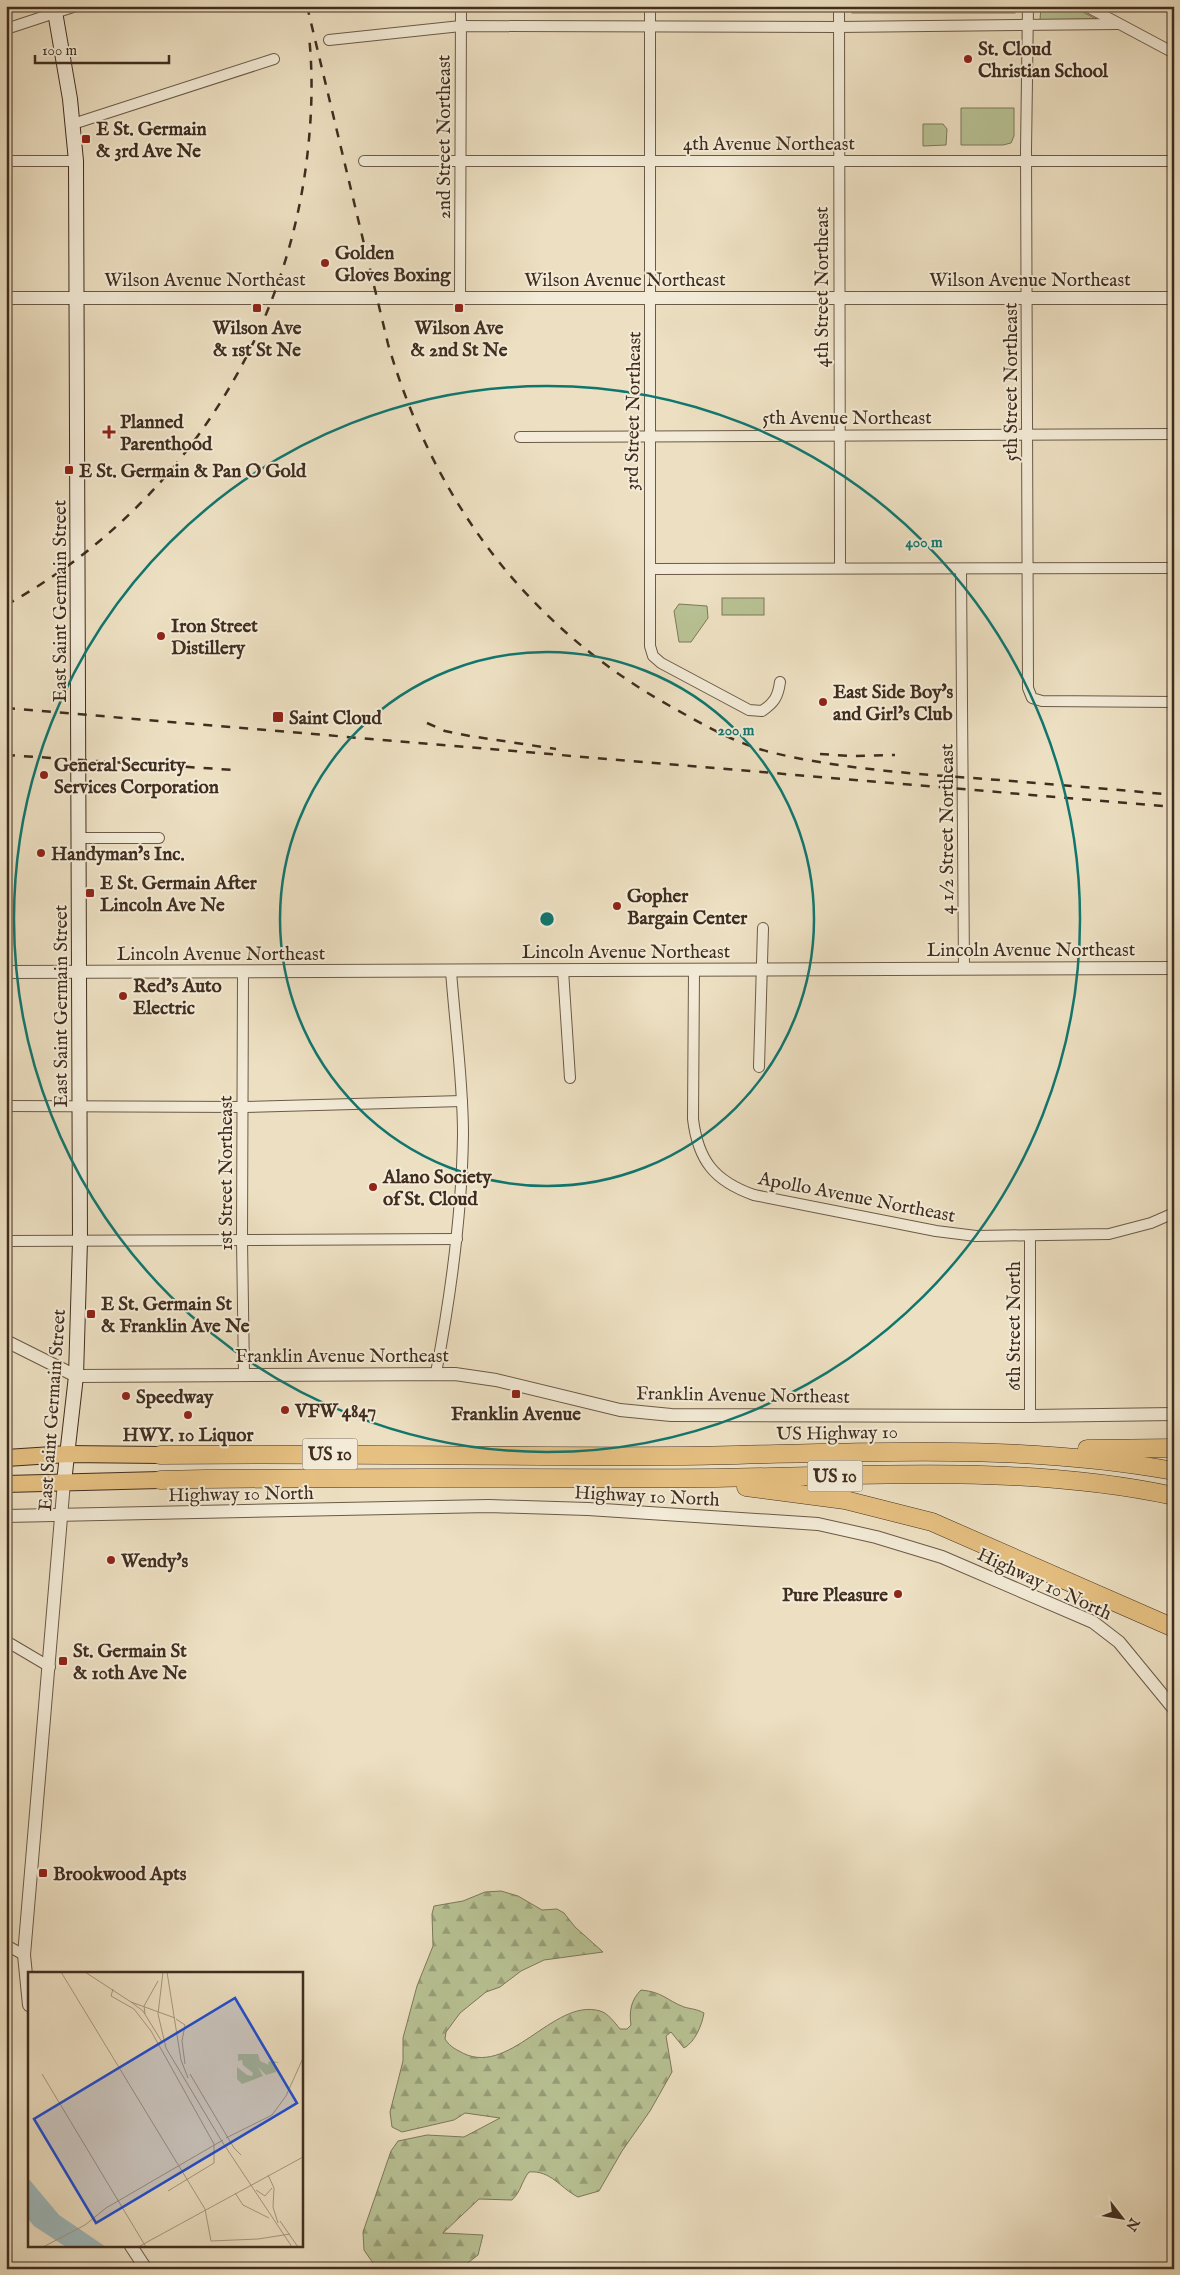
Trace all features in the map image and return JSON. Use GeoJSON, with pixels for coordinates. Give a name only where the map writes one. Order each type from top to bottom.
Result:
{"type":"FeatureCollection","features":[{"type":"Feature","properties":{"kind":"highway"},"geometry":{"type":"LineString","coordinates":[[959,1453],[1174,1448]]}},
{"type":"Feature","properties":{"kind":"highway","name":"US Highway 10"},"geometry":{"type":"LineString","coordinates":[[160,1455],[500,1456],[959,1453],[1110,1460],[1174,1471]]}},
{"type":"Feature","properties":{"kind":"highway","name":"US 10"},"geometry":{"type":"LineString","coordinates":[[6,1458],[68,1454],[160,1455]]}},
{"type":"Feature","properties":{"kind":"highway","name":"US 10"},"geometry":{"type":"LineString","coordinates":[[6,1484],[321,1476],[594,1479],[991,1475],[1084,1481],[1174,1496]]}},
{"type":"Feature","properties":{"kind":"highway"},"geometry":{"type":"LineString","coordinates":[[594,1479],[754,1488],[845,1500],[893,1511],[932,1522],[1174,1628]]}},
{"type":"Feature","properties":{"kind":"main road","name":"East Saint Germain Street"},"geometry":{"type":"LineString","coordinates":[[54,10],[73,124],[76,161],[80,1241],[76,1376],[64,1482]]}},
{"type":"Feature","properties":{"kind":"street"},"geometry":{"type":"LineString","coordinates":[[6,29],[54,10],[76,6]]}},
{"type":"Feature","properties":{"kind":"street","name":"2nd Street Northeast"},"geometry":{"type":"LineString","coordinates":[[460,298],[461,6]]}},
{"type":"Feature","properties":{"kind":"street","name":"3rd Street Northeast"},"geometry":{"type":"LineString","coordinates":[[650,6],[650,646],[653,656],[661,664],[749,710],[762,711],[771,705],[778,696],[780,682]]}},
{"type":"Feature","properties":{"kind":"street","name":"4th Street Northeast"},"geometry":{"type":"LineString","coordinates":[[839,6],[840,568]]}},
{"type":"Feature","properties":{"kind":"street","name":"5th Street Northeast"},"geometry":{"type":"LineString","coordinates":[[1028,6],[1026,162],[1028,688],[1032,698],[1042,701],[1174,702]]}},
{"type":"Feature","properties":{"kind":"street"},"geometry":{"type":"LineString","coordinates":[[1086,6],[1174,53]]}},
{"type":"Feature","properties":{"kind":"street"},"geometry":{"type":"LineString","coordinates":[[329,40],[461,26],[839,27],[1118,24]]}},
{"type":"Feature","properties":{"kind":"street"},"geometry":{"type":"LineString","coordinates":[[73,124],[274,59]]}},
{"type":"Feature","properties":{"kind":"street"},"geometry":{"type":"LineString","coordinates":[[6,161],[76,161]]}},
{"type":"Feature","properties":{"kind":"street","name":"4th Avenue Northeast"},"geometry":{"type":"LineString","coordinates":[[364,162],[1174,161]]}},
{"type":"Feature","properties":{"kind":"street","name":"Wilson Avenue Northeast"},"geometry":{"type":"LineString","coordinates":[[6,298],[650,298],[839,296],[1174,298]]}},
{"type":"Feature","properties":{"kind":"street","name":"5th Avenue Northeast"},"geometry":{"type":"LineString","coordinates":[[520,437],[839,434],[1174,434]]}},
{"type":"Feature","properties":{"kind":"street"},"geometry":{"type":"LineString","coordinates":[[650,569],[840,568],[961,570],[1174,568]]}},
{"type":"Feature","properties":{"kind":"street","name":"4 1/2 Street Northeast"},"geometry":{"type":"LineString","coordinates":[[961,570],[964,968]]}},
{"type":"Feature","properties":{"kind":"street"},"geometry":{"type":"LineString","coordinates":[[78,838],[159,838]]}},
{"type":"Feature","properties":{"kind":"street"},"geometry":{"type":"LineString","coordinates":[[759,1067],[763,928]]}},
{"type":"Feature","properties":{"kind":"street","name":"Lincoln Avenue Northeast"},"geometry":{"type":"LineString","coordinates":[[6,972],[1174,968]]}},
{"type":"Feature","properties":{"kind":"street","name":"Apollo Avenue Northeast"},"geometry":{"type":"LineString","coordinates":[[694,969],[693,1119],[695,1137],[701,1155],[719,1176],[742,1191],[936,1232],[976,1236],[1109,1234],[1151,1223],[1174,1213]]}},
{"type":"Feature","properties":{"kind":"street"},"geometry":{"type":"LineString","coordinates":[[562,970],[570,1078]]}},
{"type":"Feature","properties":{"kind":"street"},"geometry":{"type":"LineString","coordinates":[[436,1373],[448,1308],[457,1239],[462,1171],[462,1101],[451,971]]}},
{"type":"Feature","properties":{"kind":"street","name":"1st Street Northeast"},"geometry":{"type":"LineString","coordinates":[[243,972],[242,1240],[244,1374]]}},
{"type":"Feature","properties":{"kind":"street"},"geometry":{"type":"LineString","coordinates":[[6,1106],[243,1106],[462,1101]]}},
{"type":"Feature","properties":{"kind":"street","name":"6th Street North"},"geometry":{"type":"LineString","coordinates":[[1030,1236],[1030,1416]]}},
{"type":"Feature","properties":{"kind":"street"},"geometry":{"type":"LineString","coordinates":[[6,1241],[457,1239]]}},
{"type":"Feature","properties":{"kind":"street"},"geometry":{"type":"LineString","coordinates":[[6,1341],[76,1376]]}},
{"type":"Feature","properties":{"kind":"street","name":"Franklin Avenue Northeast"},"geometry":{"type":"LineString","coordinates":[[76,1376],[436,1373],[476,1376],[620,1410],[671,1415],[1030,1416],[1174,1414]]}},
{"type":"Feature","properties":{"kind":"street","name":"East Saint Germain Street"},"geometry":{"type":"LineString","coordinates":[[28,1996],[24,1955],[50,1667],[64,1482]]}},
{"type":"Feature","properties":{"kind":"street","name":"Highway 10 North"},"geometry":{"type":"LineString","coordinates":[[6,1516],[489,1506],[588,1509],[826,1526],[884,1539],[942,1557],[1093,1622],[1119,1642],[1174,1709]]}},
{"type":"Feature","properties":{"kind":"street"},"geometry":{"type":"LineString","coordinates":[[6,1641],[50,1667]]}},
{"type":"Feature","properties":{"kind":"street"},"geometry":{"type":"LineString","coordinates":[[6,1945],[24,1955]]}},
{"type":"Feature","properties":{"kind":"street"},"geometry":{"type":"LineString","coordinates":[[132,2248],[146,2269]]}},
{"type":"Feature","properties":{"kind":"green space"},"geometry":{"type":"Polygon","coordinates":[[[852,6],[1015,6],[1015,13],[852,13],[852,6]]]}},
{"type":"Feature","properties":{"kind":"green space"},"geometry":{"type":"Polygon","coordinates":[[[1041,6],[1072,6],[1096,19],[1040,20],[1041,6]]]}},
{"type":"Feature","properties":{"kind":"green space"},"geometry":{"type":"Polygon","coordinates":[[[961,108],[1014,108],[1014,136],[1011,143],[1003,145],[961,145],[961,108]]]}},
{"type":"Feature","properties":{"kind":"green space"},"geometry":{"type":"Polygon","coordinates":[[[923,124],[943,124],[947,129],[946,145],[923,146],[923,124]]]}},
{"type":"Feature","properties":{"kind":"green space"},"geometry":{"type":"Polygon","coordinates":[[[722,598],[764,598],[764,615],[722,615],[722,598]]]}},
{"type":"Feature","properties":{"kind":"green space"},"geometry":{"type":"Polygon","coordinates":[[[679,604],[707,606],[708,618],[691,642],[679,642],[674,611],[679,604]]]}},
{"type":"Feature","properties":{"kind":"green space"},"geometry":{"type":"Polygon","coordinates":[[[501,1891],[518,1896],[542,1910],[557,1909],[564,1913],[575,1927],[603,1952],[544,1960],[521,1971],[500,1987],[486,1992],[460,2013],[446,2032],[445,2039],[455,2049],[477,2057],[495,2055],[513,2048],[565,2016],[582,2010],[603,2012],[620,2029],[627,2029],[631,2025],[630,2015],[633,2002],[641,1990],[660,1994],[684,2007],[704,2013],[702,2023],[695,2037],[684,2048],[671,2032],[666,2036],[672,2072],[650,2111],[622,2151],[599,2191],[578,2197],[549,2177],[537,2172],[529,2172],[512,2200],[479,2199],[443,2233],[483,2235],[478,2255],[465,2265],[465,2269],[377,2269],[364,2250],[363,2232],[391,2151],[398,2141],[427,2135],[464,2137],[500,2118],[465,2113],[454,2120],[402,2132],[392,2127],[390,2112],[403,2061],[403,2038],[417,1986],[433,1946],[432,1914],[434,1906],[463,1901],[485,1892],[501,1891]]]}},
{"type":"Feature","properties":{"kind":"railway"},"geometry":{"type":"LineString","coordinates":[[307,6],[388,344],[407,401],[431,456],[460,506],[493,554],[530,598],[572,638],[619,674],[670,706],[746,745],[774,753],[800,759],[879,770],[1174,795]]}},
{"type":"Feature","properties":{"kind":"railway"},"geometry":{"type":"LineString","coordinates":[[6,605],[67,567],[122,522],[171,470],[213,414],[248,353],[276,288],[296,220],[308,149],[310,121],[309,36]]}},
{"type":"Feature","properties":{"kind":"railway"},"geometry":{"type":"LineString","coordinates":[[6,708],[1174,807]]}},
{"type":"Feature","properties":{"kind":"railway"},"geometry":{"type":"LineString","coordinates":[[427,723],[445,731],[556,749]]}},
{"type":"Feature","properties":{"kind":"railway"},"geometry":{"type":"LineString","coordinates":[[820,754],[851,756],[895,755]]}},
{"type":"Feature","properties":{"kind":"railway"},"geometry":{"type":"LineString","coordinates":[[6,755],[234,770]]}},
{"type":"Feature","properties":{"kind":"place","name":"St. Cloud Christian School"},"geometry":{"type":"Point","coordinates":[968,59]}},
{"type":"Feature","properties":{"kind":"place","name":"E St. Germain & 3rd Ave Ne"},"geometry":{"type":"Point","coordinates":[86,139]}},
{"type":"Feature","properties":{"kind":"place","name":"Golden Gloves Boxing"},"geometry":{"type":"Point","coordinates":[325,263]}},
{"type":"Feature","properties":{"kind":"place","name":"Wilson Ave & 1st St Ne"},"geometry":{"type":"Point","coordinates":[257,308]}},
{"type":"Feature","properties":{"kind":"place","name":"Wilson Ave & 2nd St Ne"},"geometry":{"type":"Point","coordinates":[459,308]}},
{"type":"Feature","properties":{"kind":"place","name":"Planned Parenthood"},"geometry":{"type":"Point","coordinates":[109,432]}},
{"type":"Feature","properties":{"kind":"place","name":"E St. Germain & Pan O Gold"},"geometry":{"type":"Point","coordinates":[69,470]}},
{"type":"Feature","properties":{"kind":"place","name":"Iron Street Distillery"},"geometry":{"type":"Point","coordinates":[161,636]}},
{"type":"Feature","properties":{"kind":"place","name":"East Side Boy's and Girl's Club"},"geometry":{"type":"Point","coordinates":[823,702]}},
{"type":"Feature","properties":{"kind":"place","name":"Saint Cloud"},"geometry":{"type":"Point","coordinates":[278,717]}},
{"type":"Feature","properties":{"kind":"place","name":"General Security Services Corporation"},"geometry":{"type":"Point","coordinates":[44,775]}},
{"type":"Feature","properties":{"kind":"place","name":"Handyman's Inc."},"geometry":{"type":"Point","coordinates":[41,853]}},
{"type":"Feature","properties":{"kind":"place","name":"E St. Germain After Lincoln Ave Ne"},"geometry":{"type":"Point","coordinates":[90,893]}},
{"type":"Feature","properties":{"kind":"place","name":"Gopher Bargain Center"},"geometry":{"type":"Point","coordinates":[617,906]}},
{"type":"Feature","properties":{"kind":"place","name":"Red’s Auto Electric"},"geometry":{"type":"Point","coordinates":[123,996]}},
{"type":"Feature","properties":{"kind":"place","name":"Alano Society of St. Cloud"},"geometry":{"type":"Point","coordinates":[373,1187]}},
{"type":"Feature","properties":{"kind":"place","name":"E St. Germain St & Franklin Ave Ne"},"geometry":{"type":"Point","coordinates":[91,1314]}},
{"type":"Feature","properties":{"kind":"place","name":"Franklin Avenue"},"geometry":{"type":"Point","coordinates":[516,1394]}},
{"type":"Feature","properties":{"kind":"place","name":"Speedway"},"geometry":{"type":"Point","coordinates":[126,1396]}},
{"type":"Feature","properties":{"kind":"place","name":"VFW 4847"},"geometry":{"type":"Point","coordinates":[285,1410]}},
{"type":"Feature","properties":{"kind":"place","name":"HWY. 10 Liquor"},"geometry":{"type":"Point","coordinates":[188,1415]}},
{"type":"Feature","properties":{"kind":"place","name":"Wendy's"},"geometry":{"type":"Point","coordinates":[111,1560]}},
{"type":"Feature","properties":{"kind":"place","name":"Pure Pleasure"},"geometry":{"type":"Point","coordinates":[898,1594]}},
{"type":"Feature","properties":{"kind":"place","name":"St. Germain St & 10th Ave Ne"},"geometry":{"type":"Point","coordinates":[63,1661]}},
{"type":"Feature","properties":{"kind":"place","name":"Brookwood Apts"},"geometry":{"type":"Point","coordinates":[43,1873]}}]}
